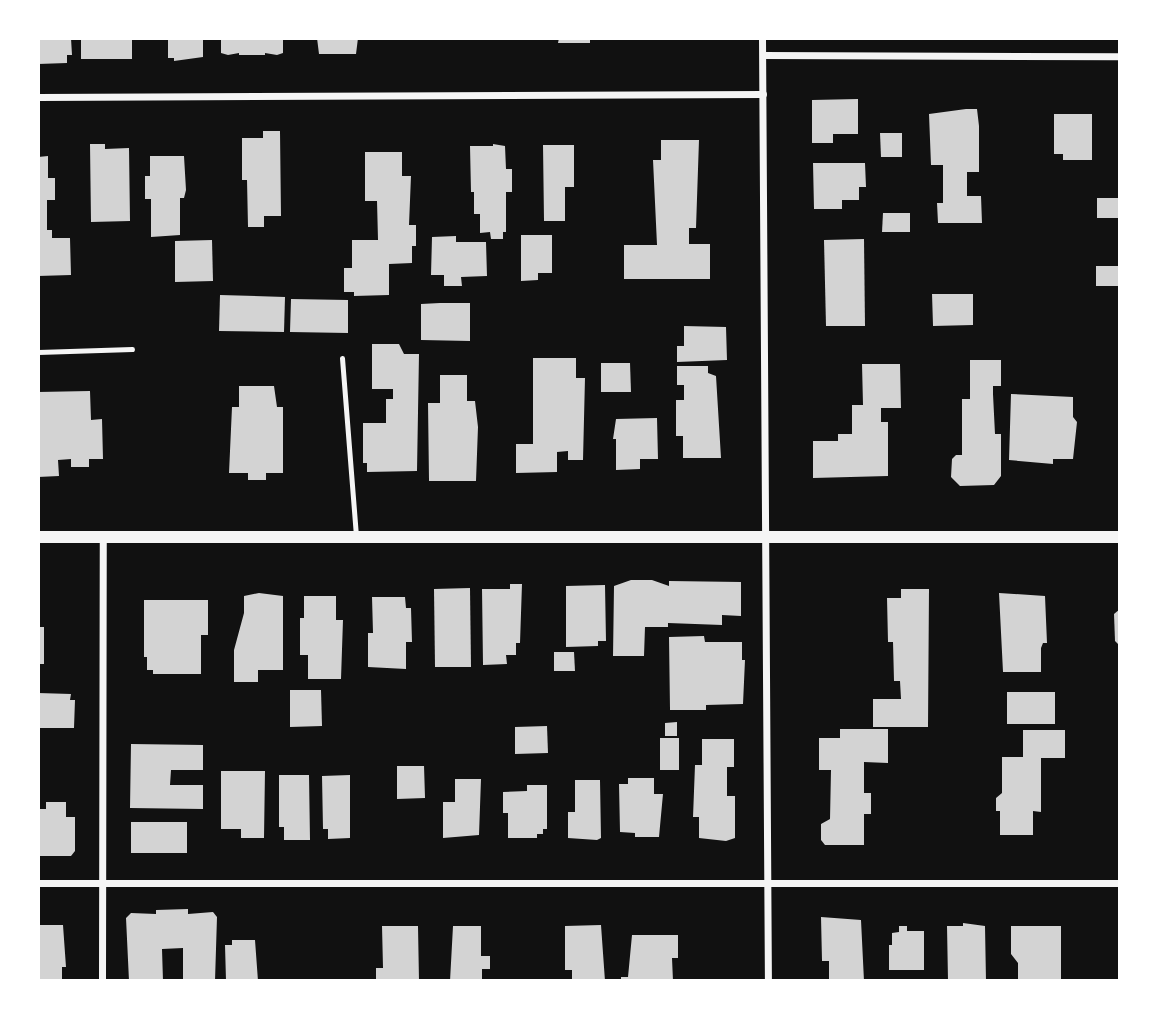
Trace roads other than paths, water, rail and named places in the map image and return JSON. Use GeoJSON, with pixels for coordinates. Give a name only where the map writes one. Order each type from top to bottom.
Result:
{"type":"FeatureCollection","features":[{"type":"Feature","properties":{"kind":"street"},"geometry":{"type":"LineString","coordinates":[[762,38],[768,981]]}},
{"type":"Feature","properties":{"kind":"street"},"geometry":{"type":"LineString","coordinates":[[763,55],[1119,56]]}},
{"type":"Feature","properties":{"kind":"street"},"geometry":{"type":"LineString","coordinates":[[38,97],[763,94]]}},
{"type":"Feature","properties":{"kind":"street"},"geometry":{"type":"LineString","coordinates":[[38,537],[1119,537]]}},
{"type":"Feature","properties":{"kind":"street"},"geometry":{"type":"LineString","coordinates":[[102,981],[103,539]]}},
{"type":"Feature","properties":{"kind":"street"},"geometry":{"type":"LineString","coordinates":[[38,883],[1119,883]]}},
{"type":"Feature","properties":{"kind":"lane"},"geometry":{"type":"LineString","coordinates":[[38,352],[132,349]]}},
{"type":"Feature","properties":{"kind":"lane"},"geometry":{"type":"LineString","coordinates":[[342,358],[356,539]]}}]}
